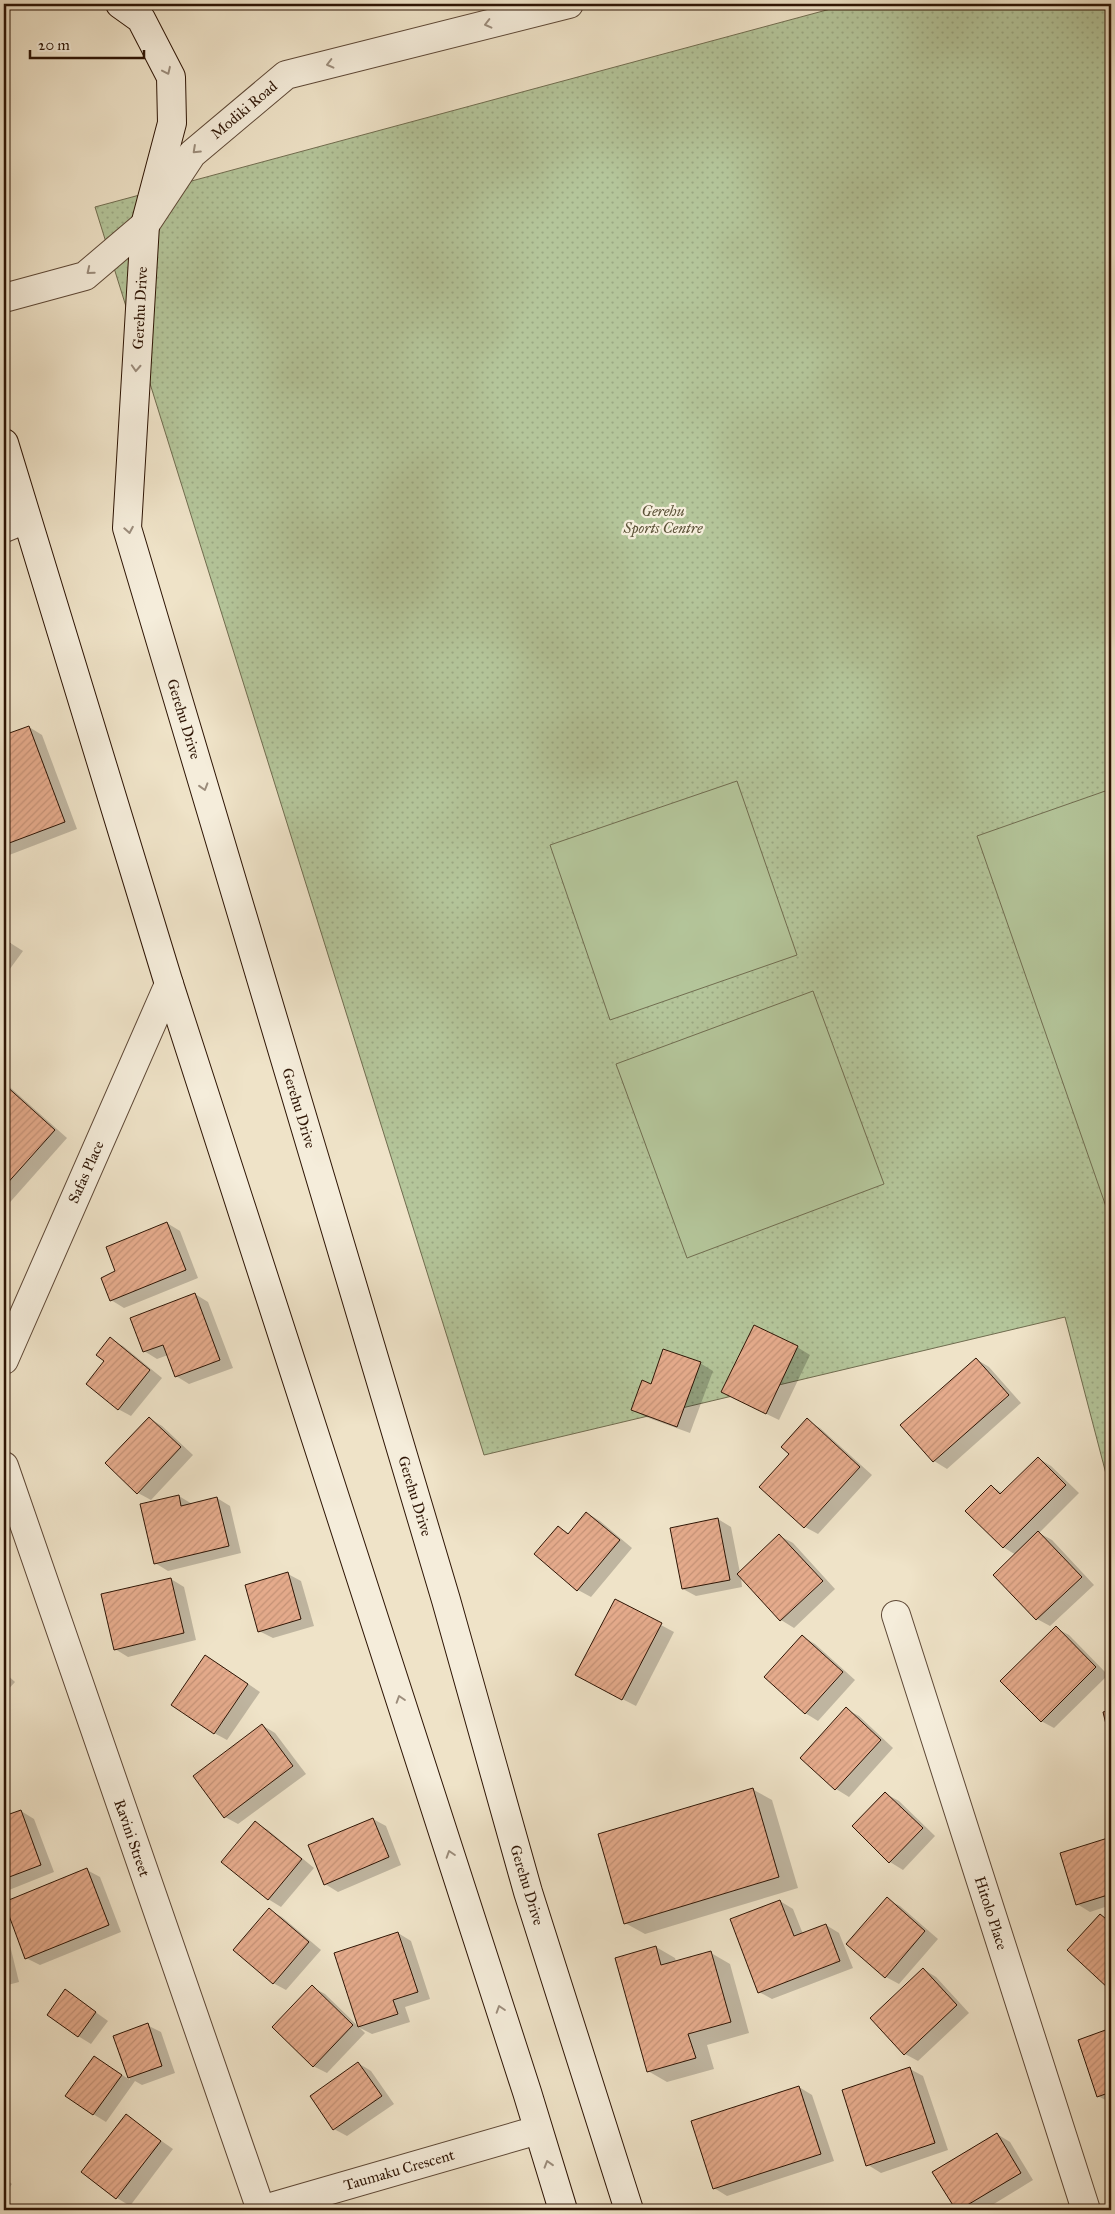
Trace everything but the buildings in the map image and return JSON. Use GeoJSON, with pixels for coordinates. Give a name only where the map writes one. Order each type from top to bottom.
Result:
{"type":"FeatureCollection","features":[{"type":"Feature","properties":{"kind":"street","name":"Gerehu Drive"},"geometry":{"type":"LineString","coordinates":[[120,4],[141,20],[170,77],[172,123],[145,225],[127,528],[443,1591],[528,1892],[629,2210]]}},
{"type":"Feature","properties":{"kind":"street","name":"Modiki Road"},"geometry":{"type":"LineString","coordinates":[[4,298],[85,276],[145,225],[192,154],[286,75],[569,4]]}},
{"type":"Feature","properties":{"kind":"street"},"geometry":{"type":"LineString","coordinates":[[4,443],[15,524],[169,984],[538,2130],[562,2210]]}},
{"type":"Feature","properties":{"kind":"street","name":"Safas Place"},"geometry":{"type":"LineString","coordinates":[[4,1360],[169,984]]}},
{"type":"Feature","properties":{"kind":"street","name":"Ravini Street"},"geometry":{"type":"LineString","coordinates":[[4,1466],[261,2210]]}},
{"type":"Feature","properties":{"kind":"street","name":"Hitolo Place"},"geometry":{"type":"LineString","coordinates":[[896,1615],[1086,2210]]}},
{"type":"Feature","properties":{"kind":"street","name":"Taumaku Crescent"},"geometry":{"type":"LineString","coordinates":[[261,2210],[538,2130]]}},
{"type":"Feature","properties":{"kind":"green space","name":"Gerehu Sports Centre"},"geometry":{"type":"Polygon","coordinates":[[[849,4],[1111,4],[1111,1493],[1065,1317],[484,1455],[95,207],[849,4]]]}},
{"type":"Feature","properties":{"kind":"green space"},"geometry":{"type":"Polygon","coordinates":[[[737,781],[797,955],[610,1020],[550,845],[737,781]]]}},
{"type":"Feature","properties":{"kind":"green space"},"geometry":{"type":"Polygon","coordinates":[[[1111,789],[1111,1221],[977,836],[1111,789]]]}},
{"type":"Feature","properties":{"kind":"green space"},"geometry":{"type":"Polygon","coordinates":[[[813,991],[884,1184],[687,1258],[616,1064],[813,991]]]}}]}
